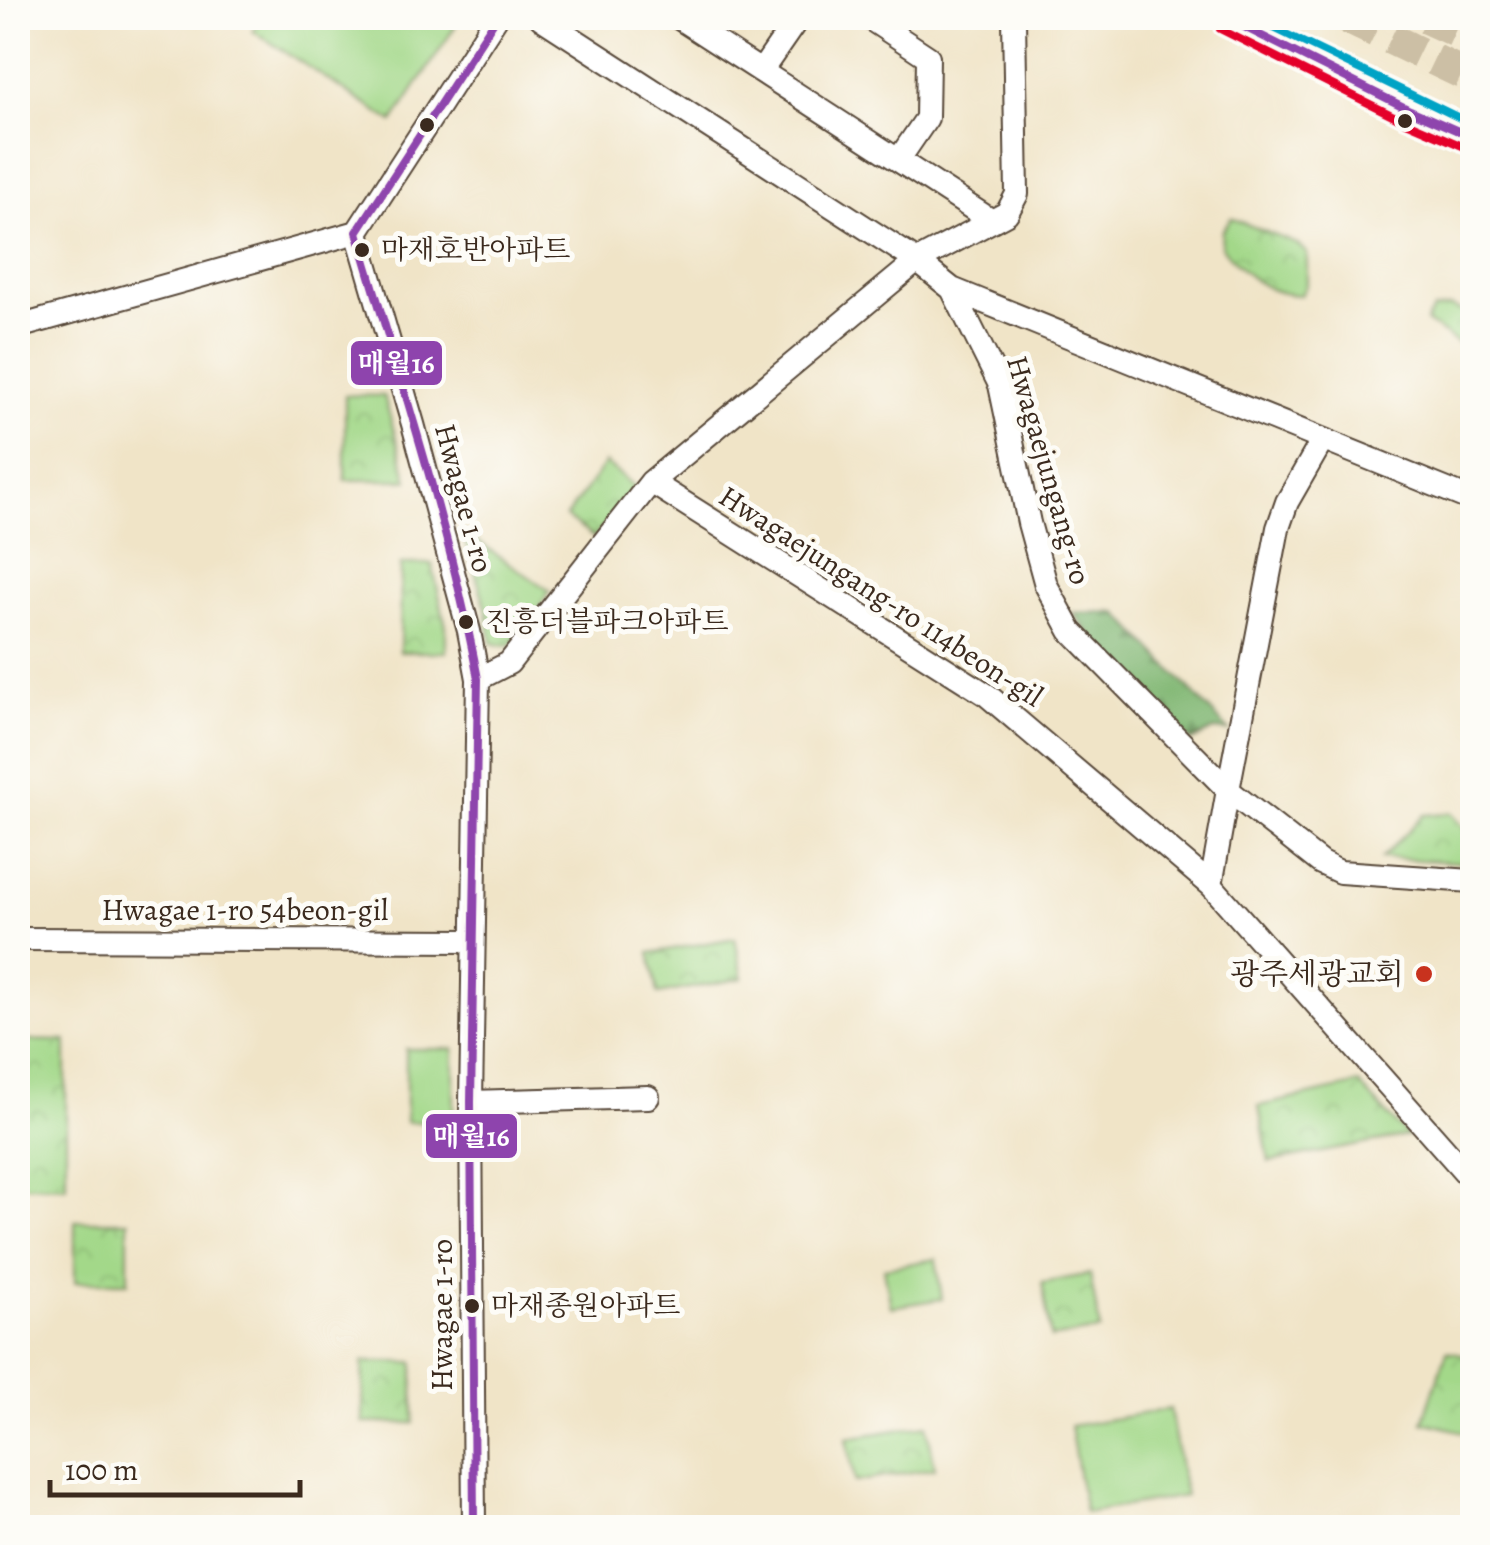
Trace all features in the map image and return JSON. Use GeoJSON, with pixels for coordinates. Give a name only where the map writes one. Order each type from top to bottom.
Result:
{"type":"FeatureCollection","features":[{"type":"Feature","properties":{"kind":"street"},"geometry":{"type":"LineString","coordinates":[[18,327],[356,232],[496,18]]}},
{"type":"Feature","properties":{"kind":"street","name":"Hwagaejungang-ro"},"geometry":{"type":"LineString","coordinates":[[541,18],[918,261],[952,289],[1000,385],[1046,585],[1071,631],[1228,790],[1321,863],[1340,872],[1472,882]]}},
{"type":"Feature","properties":{"kind":"street"},"geometry":{"type":"LineString","coordinates":[[762,70],[798,18]]}},
{"type":"Feature","properties":{"kind":"street"},"geometry":{"type":"LineString","coordinates":[[869,18],[928,58],[927,118],[898,159]]}},
{"type":"Feature","properties":{"kind":"street"},"geometry":{"type":"LineString","coordinates":[[478,679],[510,663],[651,482],[918,261],[1007,213],[1017,194],[1014,18]]}},
{"type":"Feature","properties":{"kind":"street"},"geometry":{"type":"LineString","coordinates":[[1226,18],[1472,137]]}},
{"type":"Feature","properties":{"kind":"street"},"geometry":{"type":"LineString","coordinates":[[691,21],[992,220]]}},
{"type":"Feature","properties":{"kind":"street","name":"Hwagae 1-ro"},"geometry":{"type":"LineString","coordinates":[[356,232],[414,424],[469,630],[478,679],[471,1102],[474,1528]]}},
{"type":"Feature","properties":{"kind":"street"},"geometry":{"type":"LineString","coordinates":[[952,289],[1472,500]]}},
{"type":"Feature","properties":{"kind":"street"},"geometry":{"type":"LineString","coordinates":[[1322,442],[1278,528],[1210,885],[1472,1180]]}},
{"type":"Feature","properties":{"kind":"street","name":"Hwagaejungang-ro 114beon-gil"},"geometry":{"type":"LineString","coordinates":[[651,482],[987,695],[1210,885]]}},
{"type":"Feature","properties":{"kind":"street","name":"Hwagae 1-ro 54beon-gil"},"geometry":{"type":"LineString","coordinates":[[18,939],[472,941]]}},
{"type":"Feature","properties":{"kind":"street"},"geometry":{"type":"LineString","coordinates":[[471,1102],[648,1097]]}},
{"type":"Feature","properties":{"kind":"green space"},"geometry":{"type":"Polygon","coordinates":[[[262,18],[460,19],[393,122],[253,31],[262,18]]]}},
{"type":"Feature","properties":{"kind":"green space"},"geometry":{"type":"Polygon","coordinates":[[[1231,218],[1297,244],[1307,253],[1307,284],[1301,295],[1265,287],[1237,265],[1221,246],[1222,231],[1231,218]]]}},
{"type":"Feature","properties":{"kind":"green space"},"geometry":{"type":"Polygon","coordinates":[[[1451,307],[1472,315],[1472,352],[1426,322],[1433,310],[1451,307]]]}},
{"type":"Feature","properties":{"kind":"green space"},"geometry":{"type":"Polygon","coordinates":[[[345,395],[384,396],[408,480],[345,480],[345,395]]]}},
{"type":"Feature","properties":{"kind":"green space"},"geometry":{"type":"Polygon","coordinates":[[[605,463],[636,488],[594,538],[566,517],[605,463]]]}},
{"type":"Feature","properties":{"kind":"green space"},"geometry":{"type":"Polygon","coordinates":[[[462,531],[550,591],[512,644],[492,643],[486,607],[462,531]]]}},
{"type":"Feature","properties":{"kind":"green space"},"geometry":{"type":"Polygon","coordinates":[[[401,564],[432,564],[446,626],[446,652],[400,652],[401,564]]]}},
{"type":"Feature","properties":{"kind":"green space"},"geometry":{"type":"Polygon","coordinates":[[[1117,612],[1229,731],[1214,730],[1191,741],[1124,678],[1073,613],[1117,612]]]}},
{"type":"Feature","properties":{"kind":"green space"},"geometry":{"type":"Polygon","coordinates":[[[1451,813],[1472,836],[1472,863],[1382,858],[1424,815],[1451,813]]]}},
{"type":"Feature","properties":{"kind":"green space"},"geometry":{"type":"Polygon","coordinates":[[[735,938],[743,978],[658,994],[650,953],[735,938]]]}},
{"type":"Feature","properties":{"kind":"green space"},"geometry":{"type":"Polygon","coordinates":[[[18,1040],[66,1041],[66,1186],[18,1185],[18,1040]]]}},
{"type":"Feature","properties":{"kind":"green space"},"geometry":{"type":"Polygon","coordinates":[[[406,1049],[454,1049],[454,1122],[406,1122],[406,1049]]]}},
{"type":"Feature","properties":{"kind":"green space"},"geometry":{"type":"Polygon","coordinates":[[[1359,1084],[1407,1136],[1269,1162],[1259,1106],[1359,1084]]]}},
{"type":"Feature","properties":{"kind":"green space"},"geometry":{"type":"Polygon","coordinates":[[[75,1221],[128,1221],[128,1282],[75,1282],[75,1221]]]}},
{"type":"Feature","properties":{"kind":"green space"},"geometry":{"type":"Polygon","coordinates":[[[936,1259],[942,1299],[891,1307],[884,1268],[936,1259]]]}},
{"type":"Feature","properties":{"kind":"green space"},"geometry":{"type":"Polygon","coordinates":[[[1090,1274],[1100,1330],[1051,1338],[1042,1283],[1090,1274]]]}},
{"type":"Feature","properties":{"kind":"green space"},"geometry":{"type":"Polygon","coordinates":[[[1447,1351],[1472,1356],[1472,1434],[1423,1422],[1447,1351]]]}},
{"type":"Feature","properties":{"kind":"green space"},"geometry":{"type":"Polygon","coordinates":[[[363,1362],[414,1362],[414,1423],[363,1423],[363,1362]]]}},
{"type":"Feature","properties":{"kind":"green space"},"geometry":{"type":"Polygon","coordinates":[[[1170,1409],[1185,1496],[1085,1513],[1070,1426],[1170,1409]]]}},
{"type":"Feature","properties":{"kind":"green space"},"geometry":{"type":"Polygon","coordinates":[[[927,1425],[935,1468],[855,1482],[847,1438],[927,1425]]]}},
{"type":"Feature","properties":{"kind":"tunnel"},"geometry":{"type":"LineString","coordinates":[[1347,18],[1472,78]]}},
{"type":"Feature","properties":{"kind":"tunnel"},"geometry":{"type":"LineString","coordinates":[[1426,18],[1472,39]]}},
{"type":"Feature","properties":{"kind":"transit line","name":"매월16"},"geometry":{"type":"LineString","coordinates":[[474,1528],[471,1102],[478,679],[439,510],[357,232],[496,18]]}},
{"type":"Feature","properties":{"kind":"transit line","name":"매월16"},"geometry":{"type":"LineString","coordinates":[[1226,18],[1472,137]]}},
{"type":"Feature","properties":{"kind":"transit line"},"geometry":{"type":"LineString","coordinates":[[1253,18],[1472,124]]}},
{"type":"Feature","properties":{"kind":"transit line"},"geometry":{"type":"LineString","coordinates":[[1220,29],[1404,121],[1467,148]]}},
{"type":"Feature","properties":{"kind":"place","name":"마재호반아파트"},"geometry":{"type":"Point","coordinates":[362,250]}},
{"type":"Feature","properties":{"kind":"place","name":"진흥더블파크아파트"},"geometry":{"type":"Point","coordinates":[466,622]}},
{"type":"Feature","properties":{"kind":"place","name":"광주세광교회"},"geometry":{"type":"Point","coordinates":[1424,974]}},
{"type":"Feature","properties":{"kind":"place","name":"마재종원아파트"},"geometry":{"type":"Point","coordinates":[472,1306]}}]}
